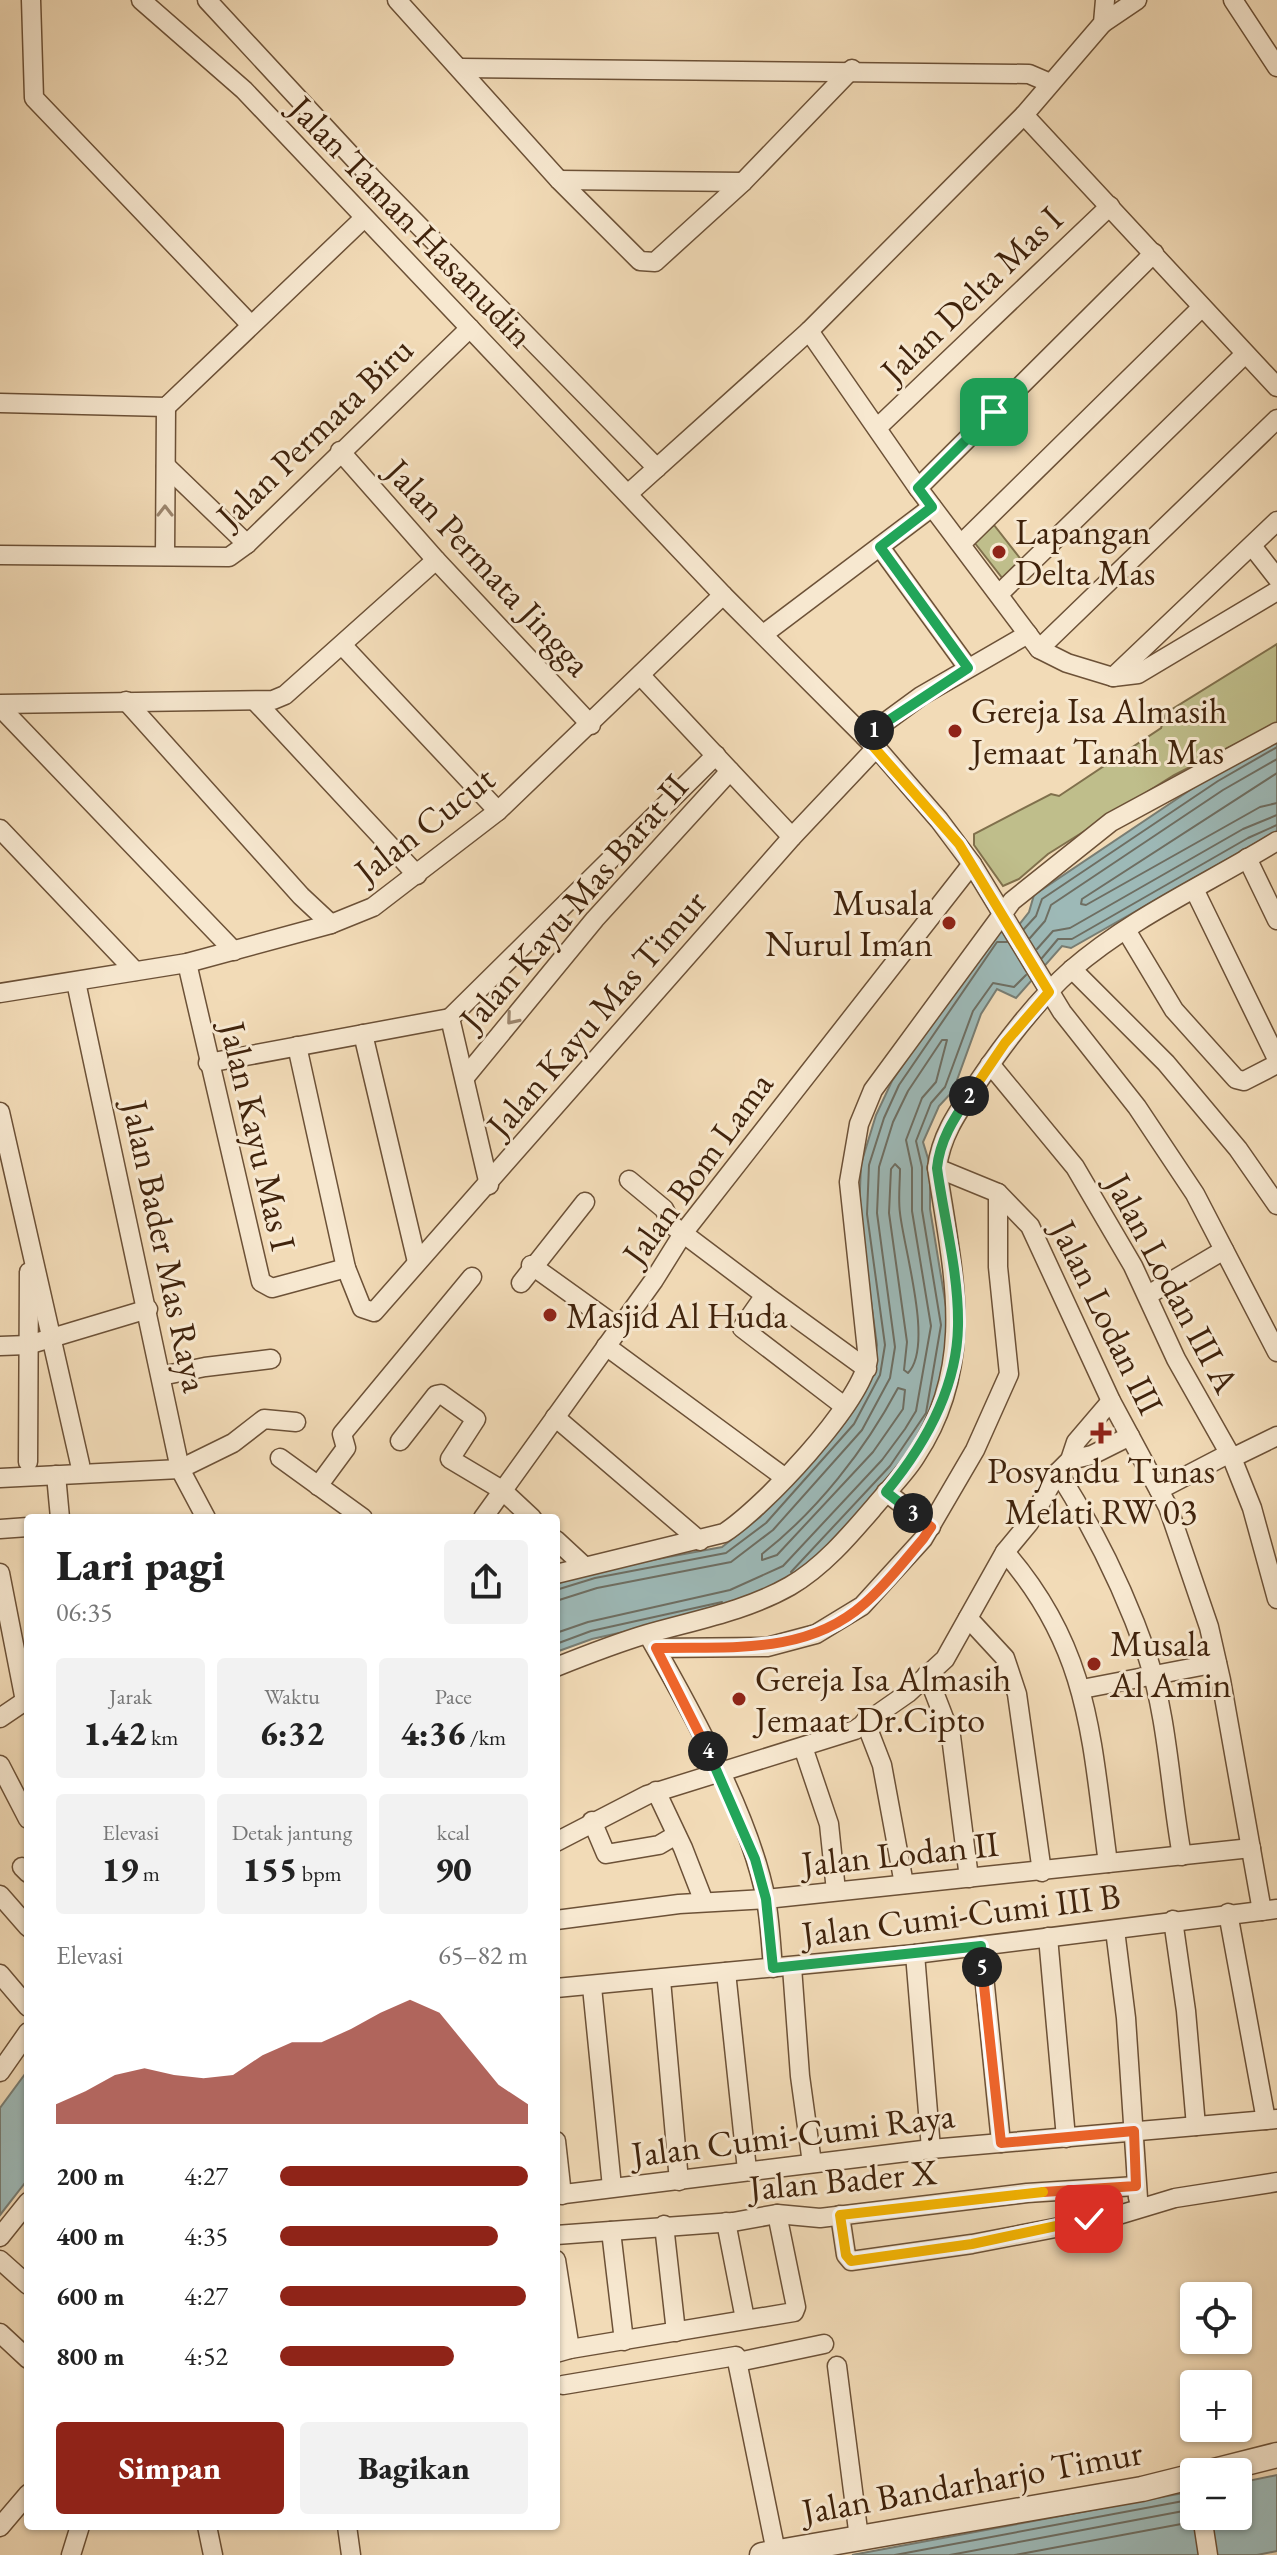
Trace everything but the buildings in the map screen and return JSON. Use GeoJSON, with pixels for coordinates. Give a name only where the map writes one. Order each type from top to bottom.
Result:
{"type":"FeatureCollection","features":[{"type":"Feature","properties":{"kind":"street"},"geometry":{"type":"LineString","coordinates":[[31,0],[34,98],[251,325]]}},
{"type":"Feature","properties":{"kind":"street","name":"Jalan Taman Hasanudin"},"geometry":{"type":"LineString","coordinates":[[141,0],[244,90],[363,219],[629,493],[723,595],[765,633],[871,742],[972,864],[1046,987],[1137,1107],[1195,1194],[1277,1352]]}},
{"type":"Feature","properties":{"kind":"street","name":"Jalan Taman Hasanudin"},"geometry":{"type":"LineString","coordinates":[[207,0],[371,177],[657,468]]}},
{"type":"Feature","properties":{"kind":"street"},"geometry":{"type":"LineString","coordinates":[[397,0],[559,180],[640,261],[649,263],[655,262],[743,182],[852,69]]}},
{"type":"Feature","properties":{"kind":"street"},"geometry":{"type":"LineString","coordinates":[[1103,23],[1105,0]]}},
{"type":"Feature","properties":{"kind":"street"},"geometry":{"type":"LineString","coordinates":[[629,493],[809,331],[1024,115],[1103,23],[1137,0]]}},
{"type":"Feature","properties":{"kind":"street"},"geometry":{"type":"LineString","coordinates":[[1233,0],[1275,60]]}},
{"type":"Feature","properties":{"kind":"street"},"geometry":{"type":"LineString","coordinates":[[461,68],[852,69],[1029,74],[1050,83]]}},
{"type":"Feature","properties":{"kind":"street"},"geometry":{"type":"LineString","coordinates":[[1024,115],[1277,387]]}},
{"type":"Feature","properties":{"kind":"street"},"geometry":{"type":"LineString","coordinates":[[559,180],[743,182]]}},
{"type":"Feature","properties":{"kind":"street","name":"Jalan Delta Mas I"},"geometry":{"type":"LineString","coordinates":[[877,428],[1110,206]]}},
{"type":"Feature","properties":{"kind":"street"},"geometry":{"type":"LineString","coordinates":[[0,403],[166,407],[363,219]]}},
{"type":"Feature","properties":{"kind":"street"},"geometry":{"type":"LineString","coordinates":[[918,488],[1154,253]]}},
{"type":"Feature","properties":{"kind":"street"},"geometry":{"type":"LineString","coordinates":[[961,544],[1202,307]]}},
{"type":"Feature","properties":{"kind":"street","name":"Jalan Permata Biru"},"geometry":{"type":"LineString","coordinates":[[0,555],[229,557],[247,544],[470,328]]}},
{"type":"Feature","properties":{"kind":"street"},"geometry":{"type":"LineString","coordinates":[[809,331],[918,488],[1034,642],[1067,663],[1113,677],[1138,674],[1277,591]]}},
{"type":"Feature","properties":{"kind":"street"},"geometry":{"type":"LineString","coordinates":[[999,594],[1245,354]]}},
{"type":"Feature","properties":{"kind":"street"},"geometry":{"type":"LineString","coordinates":[[165,556],[166,407]]}},
{"type":"Feature","properties":{"kind":"street","name":"Jalan Kayu Mas Timur"},"geometry":{"type":"LineString","coordinates":[[346,1268],[362,1308],[374,1312],[489,1185],[871,742],[968,668],[1034,642],[1277,419]]}},
{"type":"Feature","properties":{"kind":"street","name":"Jalan Permata Jingga"},"geometry":{"type":"LineString","coordinates":[[340,451],[436,560],[591,725]]}},
{"type":"Feature","properties":{"kind":"street"},"geometry":{"type":"LineString","coordinates":[[166,466],[247,544]]}},
{"type":"Feature","properties":{"kind":"street"},"geometry":{"type":"LineString","coordinates":[[765,633],[932,507]]}},
{"type":"Feature","properties":{"kind":"street"},"geometry":{"type":"LineString","coordinates":[[1113,677],[1277,521]]}},
{"type":"Feature","properties":{"kind":"street"},"geometry":{"type":"LineString","coordinates":[[1252,546],[1277,578]]}},
{"type":"Feature","properties":{"kind":"street"},"geometry":{"type":"LineString","coordinates":[[880,547],[968,668]]}},
{"type":"Feature","properties":{"kind":"street"},"geometry":{"type":"LineString","coordinates":[[0,705],[126,701],[256,702],[285,695],[436,560]]}},
{"type":"Feature","properties":{"kind":"street","name":"Jalan Cucut"},"geometry":{"type":"LineString","coordinates":[[0,993],[187,963],[331,924],[373,907],[498,811],[642,677],[723,595]]}},
{"type":"Feature","properties":{"kind":"street"},"geometry":{"type":"LineString","coordinates":[[1193,601],[1211,629]]}},
{"type":"Feature","properties":{"kind":"street"},"geometry":{"type":"LineString","coordinates":[[343,646],[498,811]]}},
{"type":"Feature","properties":{"kind":"street"},"geometry":{"type":"LineString","coordinates":[[642,677],[792,837]]}},
{"type":"Feature","properties":{"kind":"street"},"geometry":{"type":"LineString","coordinates":[[126,701],[301,896],[331,924]]}},
{"type":"Feature","properties":{"kind":"street"},"geometry":{"type":"LineString","coordinates":[[256,702],[417,875]]}},
{"type":"Feature","properties":{"kind":"street"},"geometry":{"type":"LineString","coordinates":[[0,705],[234,951]]}},
{"type":"Feature","properties":{"kind":"street"},"geometry":{"type":"LineString","coordinates":[[560,1573],[724,1533],[748,1518],[833,1425],[867,1369],[849,1182],[859,1124],[873,1090],[1012,901],[1111,822],[1277,732]]}},
{"type":"Feature","properties":{"kind":"street"},"geometry":{"type":"LineString","coordinates":[[208,1063],[450,1018],[716,755]]}},
{"type":"Feature","properties":{"kind":"street","name":"Jalan Kayu Mas Barat II"},"geometry":{"type":"LineString","coordinates":[[466,1076],[595,919],[730,771]]}},
{"type":"Feature","properties":{"kind":"street"},"geometry":{"type":"LineString","coordinates":[[0,829],[135,971]]}},
{"type":"Feature","properties":{"kind":"street"},"geometry":{"type":"LineString","coordinates":[[560,1666],[652,1641],[791,1585],[824,1560],[886,1492],[917,1456],[937,1413],[955,1352],[957,1303],[937,1168],[939,1150],[949,1126],[1046,987],[1126,930],[1277,841]]}},
{"type":"Feature","properties":{"kind":"street"},"geometry":{"type":"LineString","coordinates":[[1247,858],[1277,920]]}},
{"type":"Feature","properties":{"kind":"street","name":"Jalan Bom Lama"},"geometry":{"type":"LineString","coordinates":[[486,1514],[684,1232],[972,864]]}},
{"type":"Feature","properties":{"kind":"street"},"geometry":{"type":"LineString","coordinates":[[1126,930],[1174,1010],[1236,1079],[1244,1081],[1277,1061],[1195,891]]}},
{"type":"Feature","properties":{"kind":"street","name":"Jalan Kayu Mas I"},"geometry":{"type":"LineString","coordinates":[[187,963],[261,1282],[272,1288],[346,1268]]}},
{"type":"Feature","properties":{"kind":"street"},"geometry":{"type":"LineString","coordinates":[[1072,969],[1166,1063],[1238,1149],[1277,1205]]}},
{"type":"Feature","properties":{"kind":"street","name":"Jalan Bader Mas Raya"},"geometry":{"type":"LineString","coordinates":[[76,982],[180,1469],[204,1514]]}},
{"type":"Feature","properties":{"kind":"street"},"geometry":{"type":"LineString","coordinates":[[450,1018],[489,1185]]}},
{"type":"Feature","properties":{"kind":"street"},"geometry":{"type":"LineString","coordinates":[[363,1034],[417,1262]]}},
{"type":"Feature","properties":{"kind":"street"},"geometry":{"type":"LineString","coordinates":[[297,1046],[346,1268]]}},
{"type":"Feature","properties":{"kind":"street","name":"Jalan Lodan III A"},"geometry":{"type":"LineString","coordinates":[[990,1064],[1075,1167],[1148,1295],[1176,1359],[1231,1455],[1252,1508],[1277,1599]]}},
{"type":"Feature","properties":{"kind":"street"},"geometry":{"type":"LineString","coordinates":[[0,1112],[80,1464]]}},
{"type":"Feature","properties":{"kind":"street","name":"Jalan Lodan III"},"geometry":{"type":"LineString","coordinates":[[937,1168],[998,1193],[1017,1209],[1035,1236],[1111,1401],[1159,1490],[1187,1558],[1217,1663],[1251,1848],[1270,1910]]}},
{"type":"Feature","properties":{"kind":"street"},"geometry":{"type":"LineString","coordinates":[[629,1180],[664,1209],[672,1225],[867,1369]]}},
{"type":"Feature","properties":{"kind":"street"},"geometry":{"type":"LineString","coordinates":[[652,1641],[767,1647],[816,1634],[862,1606],[931,1527],[975,1450],[1009,1374],[998,1267],[998,1193]]}},
{"type":"Feature","properties":{"kind":"street"},"geometry":{"type":"LineString","coordinates":[[521,1283],[585,1202]]}},
{"type":"Feature","properties":{"kind":"street"},"geometry":{"type":"LineString","coordinates":[[28,1462],[30,1242]]}},
{"type":"Feature","properties":{"kind":"street"},"geometry":{"type":"LineString","coordinates":[[1148,1295],[1224,1250]]}},
{"type":"Feature","properties":{"kind":"street"},"geometry":{"type":"LineString","coordinates":[[533,1266],[619,1328]]}},
{"type":"Feature","properties":{"kind":"street"},"geometry":{"type":"LineString","coordinates":[[318,1486],[346,1448],[342,1434],[472,1277]]}},
{"type":"Feature","properties":{"kind":"street"},"geometry":{"type":"LineString","coordinates":[[765,1295],[742,1328],[844,1406]]}},
{"type":"Feature","properties":{"kind":"street"},"geometry":{"type":"LineString","coordinates":[[0,1346],[28,1345],[148,1309]]}},
{"type":"Feature","properties":{"kind":"street"},"geometry":{"type":"LineString","coordinates":[[606,1346],[784,1477]]}},
{"type":"Feature","properties":{"kind":"street"},"geometry":{"type":"LineString","coordinates":[[161,1376],[271,1359]]}},
{"type":"Feature","properties":{"kind":"street"},"geometry":{"type":"LineString","coordinates":[[400,1441],[436,1395],[441,1394],[476,1419],[450,1459],[502,1490],[528,1514]]}},
{"type":"Feature","properties":{"kind":"street"},"geometry":{"type":"LineString","coordinates":[[560,1840],[656,1791],[855,1730],[908,1693],[945,1659],[1005,1552],[1029,1523],[1076,1442],[1111,1401]]}},
{"type":"Feature","properties":{"kind":"street"},"geometry":{"type":"LineString","coordinates":[[555,1417],[700,1541]]}},
{"type":"Feature","properties":{"kind":"street"},"geometry":{"type":"LineString","coordinates":[[0,1478],[180,1469],[233,1443],[264,1419],[296,1422]]}},
{"type":"Feature","properties":{"kind":"street"},"geometry":{"type":"LineString","coordinates":[[1064,1466],[1130,1436]]}},
{"type":"Feature","properties":{"kind":"street"},"geometry":{"type":"LineString","coordinates":[[1159,1490],[1277,1436]]}},
{"type":"Feature","properties":{"kind":"street"},"geometry":{"type":"LineString","coordinates":[[280,1458],[357,1514]]}},
{"type":"Feature","properties":{"kind":"street"},"geometry":{"type":"LineString","coordinates":[[1064,1466],[1097,1539],[1151,1675],[1182,1856]]}},
{"type":"Feature","properties":{"kind":"street"},"geometry":{"type":"LineString","coordinates":[[56,1475],[60,1514]]}},
{"type":"Feature","properties":{"kind":"street"},"geometry":{"type":"LineString","coordinates":[[886,1492],[931,1527]]}},
{"type":"Feature","properties":{"kind":"street"},"geometry":{"type":"LineString","coordinates":[[0,1529],[24,1527]]}},
{"type":"Feature","properties":{"kind":"street"},"geometry":{"type":"LineString","coordinates":[[560,1544],[583,1565]]}},
{"type":"Feature","properties":{"kind":"street"},"geometry":{"type":"LineString","coordinates":[[1005,1552],[1035,1587],[1059,1632],[1082,1689],[1092,1733],[1108,1863]]}},
{"type":"Feature","properties":{"kind":"street"},"geometry":{"type":"LineString","coordinates":[[0,1573],[24,1690]]}},
{"type":"Feature","properties":{"kind":"street"},"geometry":{"type":"LineString","coordinates":[[968,1618],[1005,1658],[1017,1694],[1042,1872]]}},
{"type":"Feature","properties":{"kind":"street"},"geometry":{"type":"LineString","coordinates":[[652,1641],[720,1773],[755,1859],[783,1967],[812,2163]]}},
{"type":"Feature","properties":{"kind":"street"},"geometry":{"type":"LineString","coordinates":[[1082,1689],[1217,1663]]}},
{"type":"Feature","properties":{"kind":"street"},"geometry":{"type":"LineString","coordinates":[[927,1674],[951,1736],[969,1878]]}},
{"type":"Feature","properties":{"kind":"street"},"geometry":{"type":"LineString","coordinates":[[0,1718],[24,1701]]}},
{"type":"Feature","properties":{"kind":"street"},"geometry":{"type":"LineString","coordinates":[[865,1721],[882,1765],[904,1884]]}},
{"type":"Feature","properties":{"kind":"street"},"geometry":{"type":"LineString","coordinates":[[803,1747],[829,1824],[836,1891]]}},
{"type":"Feature","properties":{"kind":"street"},"geometry":{"type":"LineString","coordinates":[[0,1765],[24,1811]]}},
{"type":"Feature","properties":{"kind":"street"},"geometry":{"type":"LineString","coordinates":[[656,1791],[704,1902]]}},
{"type":"Feature","properties":{"kind":"street"},"geometry":{"type":"LineString","coordinates":[[592,1821],[606,1854],[659,1845],[676,1835]]}},
{"type":"Feature","properties":{"kind":"street","name":"Jalan Lodan II"},"geometry":{"type":"LineString","coordinates":[[560,1920],[704,1902],[766,1899],[1042,1872],[1251,1848]]}},
{"type":"Feature","properties":{"kind":"street"},"geometry":{"type":"LineString","coordinates":[[0,1895],[24,1922]]}},
{"type":"Feature","properties":{"kind":"street","name":"Jalan Cumi-Cumi III B"},"geometry":{"type":"LineString","coordinates":[[560,1988],[915,1954],[1270,1910]]}},
{"type":"Feature","properties":{"kind":"street"},"geometry":{"type":"LineString","coordinates":[[1228,1913],[1271,2120]]}},
{"type":"Feature","properties":{"kind":"street"},"geometry":{"type":"LineString","coordinates":[[1173,1920],[1186,2011],[1196,2126]]}},
{"type":"Feature","properties":{"kind":"street"},"geometry":{"type":"LineString","coordinates":[[1115,1930],[1126,2018],[1139,2207]]}},
{"type":"Feature","properties":{"kind":"street"},"geometry":{"type":"LineString","coordinates":[[1048,1937],[1066,2138]]}},
{"type":"Feature","properties":{"kind":"street"},"geometry":{"type":"LineString","coordinates":[[981,1946],[1001,2143]]}},
{"type":"Feature","properties":{"kind":"street"},"geometry":{"type":"LineString","coordinates":[[915,1954],[931,2149]]}},
{"type":"Feature","properties":{"kind":"street"},"geometry":{"type":"LineString","coordinates":[[726,1972],[747,2170]]}},
{"type":"Feature","properties":{"kind":"street"},"geometry":{"type":"LineString","coordinates":[[0,1974],[24,2002]]}},
{"type":"Feature","properties":{"kind":"street"},"geometry":{"type":"LineString","coordinates":[[661,1980],[679,2181]]}},
{"type":"Feature","properties":{"kind":"street"},"geometry":{"type":"LineString","coordinates":[[592,1987],[612,2187]]}},
{"type":"Feature","properties":{"kind":"street"},"geometry":{"type":"LineString","coordinates":[[3,2061],[24,2037]]}},
{"type":"Feature","properties":{"kind":"street","name":"Jalan Cumi-Cumi Raya"},"geometry":{"type":"LineString","coordinates":[[560,2195],[931,2149],[1271,2120]]}},
{"type":"Feature","properties":{"kind":"street"},"geometry":{"type":"LineString","coordinates":[[840,2215],[846,2255],[851,2261],[972,2244],[1112,2217],[1139,2207],[1221,2189],[1277,2182]]}},
{"type":"Feature","properties":{"kind":"street","name":"Jalan Bader X"},"geometry":{"type":"LineString","coordinates":[[560,2235],[726,2222],[777,2214],[805,2218],[1027,2193],[1136,2186]]}},
{"type":"Feature","properties":{"kind":"street"},"geometry":{"type":"LineString","coordinates":[[0,2237],[24,2207]]}},
{"type":"Feature","properties":{"kind":"street"},"geometry":{"type":"LineString","coordinates":[[560,2312],[563,2351],[794,2312],[796,2307],[777,2214]]}},
{"type":"Feature","properties":{"kind":"street"},"geometry":{"type":"LineString","coordinates":[[726,2222],[745,2319]]}},
{"type":"Feature","properties":{"kind":"street"},"geometry":{"type":"LineString","coordinates":[[664,2225],[676,2332]]}},
{"type":"Feature","properties":{"kind":"street"},"geometry":{"type":"LineString","coordinates":[[611,2231],[624,2341]]}},
{"type":"Feature","properties":{"kind":"street"},"geometry":{"type":"LineString","coordinates":[[0,2260],[24,2281]]}},
{"type":"Feature","properties":{"kind":"street"},"geometry":{"type":"LineString","coordinates":[[0,2333],[24,2355]]}},
{"type":"Feature","properties":{"kind":"street"},"geometry":{"type":"LineString","coordinates":[[738,2362],[824,2344]]}},
{"type":"Feature","properties":{"kind":"street"},"geometry":{"type":"LineString","coordinates":[[563,2385],[735,2355],[769,2554]]}},
{"type":"Feature","properties":{"kind":"street"},"geometry":{"type":"LineString","coordinates":[[837,2366],[859,2538]]}},
{"type":"Feature","properties":{"kind":"street"},"geometry":{"type":"LineString","coordinates":[[1252,2461],[1277,2455]]}},
{"type":"Feature","properties":{"kind":"street","name":"Jalan Bandarharjo Timur"},"geometry":{"type":"LineString","coordinates":[[769,2554],[1142,2489],[1180,2480]]}},
{"type":"Feature","properties":{"kind":"street"},"geometry":{"type":"LineString","coordinates":[[3,2517],[24,2498]]}},
{"type":"Feature","properties":{"kind":"street"},"geometry":{"type":"LineString","coordinates":[[71,2555],[79,2530]]}},
{"type":"Feature","properties":{"kind":"street"},"geometry":{"type":"LineString","coordinates":[[208,2530],[213,2555]]}},
{"type":"Feature","properties":{"kind":"street"},"geometry":{"type":"LineString","coordinates":[[348,2530],[351,2555]]}},
{"type":"Feature","properties":{"kind":"street"},"geometry":{"type":"LineString","coordinates":[[1204,2530],[1208,2555]]}},
{"type":"Feature","properties":{"kind":"shaded area","name":"Lapangan Delta Mas"},"geometry":{"type":"Polygon","coordinates":[[[994,525],[1023,562],[1003,579],[974,542],[994,525]]]}},
{"type":"Feature","properties":{"kind":"shaded area"},"geometry":{"type":"Polygon","coordinates":[[[1277,644],[1277,723],[1174,775],[1048,854],[1019,879],[1003,886],[974,845],[974,834],[1051,794],[1059,796],[1161,728],[1166,713],[1277,644]]]}},
{"type":"Feature","properties":{"kind":"water"},"geometry":{"type":"Polygon","coordinates":[[[1277,738],[1277,831],[1071,948],[1062,946],[1016,998],[997,989],[981,1014],[953,1091],[939,1106],[923,1142],[930,1165],[930,1209],[949,1325],[936,1413],[896,1471],[794,1581],[736,1607],[592,1639],[560,1651],[560,1583],[592,1571],[722,1547],[760,1517],[847,1420],[873,1373],[877,1345],[859,1214],[861,1164],[876,1115],[892,1081],[995,930],[1011,935],[1029,912],[1034,895],[1214,774],[1277,738]]]}},
{"type":"Feature","properties":{"kind":"water"},"geometry":{"type":"Polygon","coordinates":[[[24,2075],[24,2184],[0,2215],[0,2108],[24,2075]]]}},
{"type":"Feature","properties":{"kind":"water"},"geometry":{"type":"Polygon","coordinates":[[[1277,2475],[1277,2551],[1257,2555],[852,2555],[1180,2494],[1180,2530],[1252,2530],[1252,2480],[1277,2475]]]}},
{"type":"Feature","properties":{"kind":"place","name":"Lapangan Delta Mas"},"geometry":{"type":"Point","coordinates":[999,552]}},
{"type":"Feature","properties":{"kind":"place","name":"Gereja Isa Almasih Jemaat Tanah Mas"},"geometry":{"type":"Point","coordinates":[955,731]}},
{"type":"Feature","properties":{"kind":"place","name":"Musala Nurul Iman"},"geometry":{"type":"Point","coordinates":[949,923]}},
{"type":"Feature","properties":{"kind":"place","name":"Masjid Al Huda"},"geometry":{"type":"Point","coordinates":[550,1315]}},
{"type":"Feature","properties":{"kind":"place","name":"Posyandu Tunas Melati RW 03"},"geometry":{"type":"Point","coordinates":[1101,1433]}},
{"type":"Feature","properties":{"kind":"place","name":"Musala Al Amin"},"geometry":{"type":"Point","coordinates":[1094,1664]}},
{"type":"Feature","properties":{"kind":"place","name":"Gereja Isa Almasih Jemaat Dr.Cipto"},"geometry":{"type":"Point","coordinates":[739,1699]}},
{"type":"Feature","properties":{"kind":"route"},"geometry":{"type":"LineString","coordinates":[[994,412],[918,488],[932,507],[880,547],[968,668],[921,696],[865,737],[959,844],[1049,992],[990,1064],[949,1126],[939,1150],[937,1168],[957,1303],[955,1352],[937,1413],[917,1456],[886,1492],[931,1527],[862,1606],[816,1634],[767,1647],[656,1648],[720,1773],[755,1859],[766,1899],[773,1968],[981,1946],[1001,2143],[1134,2131],[1136,2186],[1027,2193],[840,2215],[847,2259],[851,2261],[972,2244],[1089,2219]]}}]}
